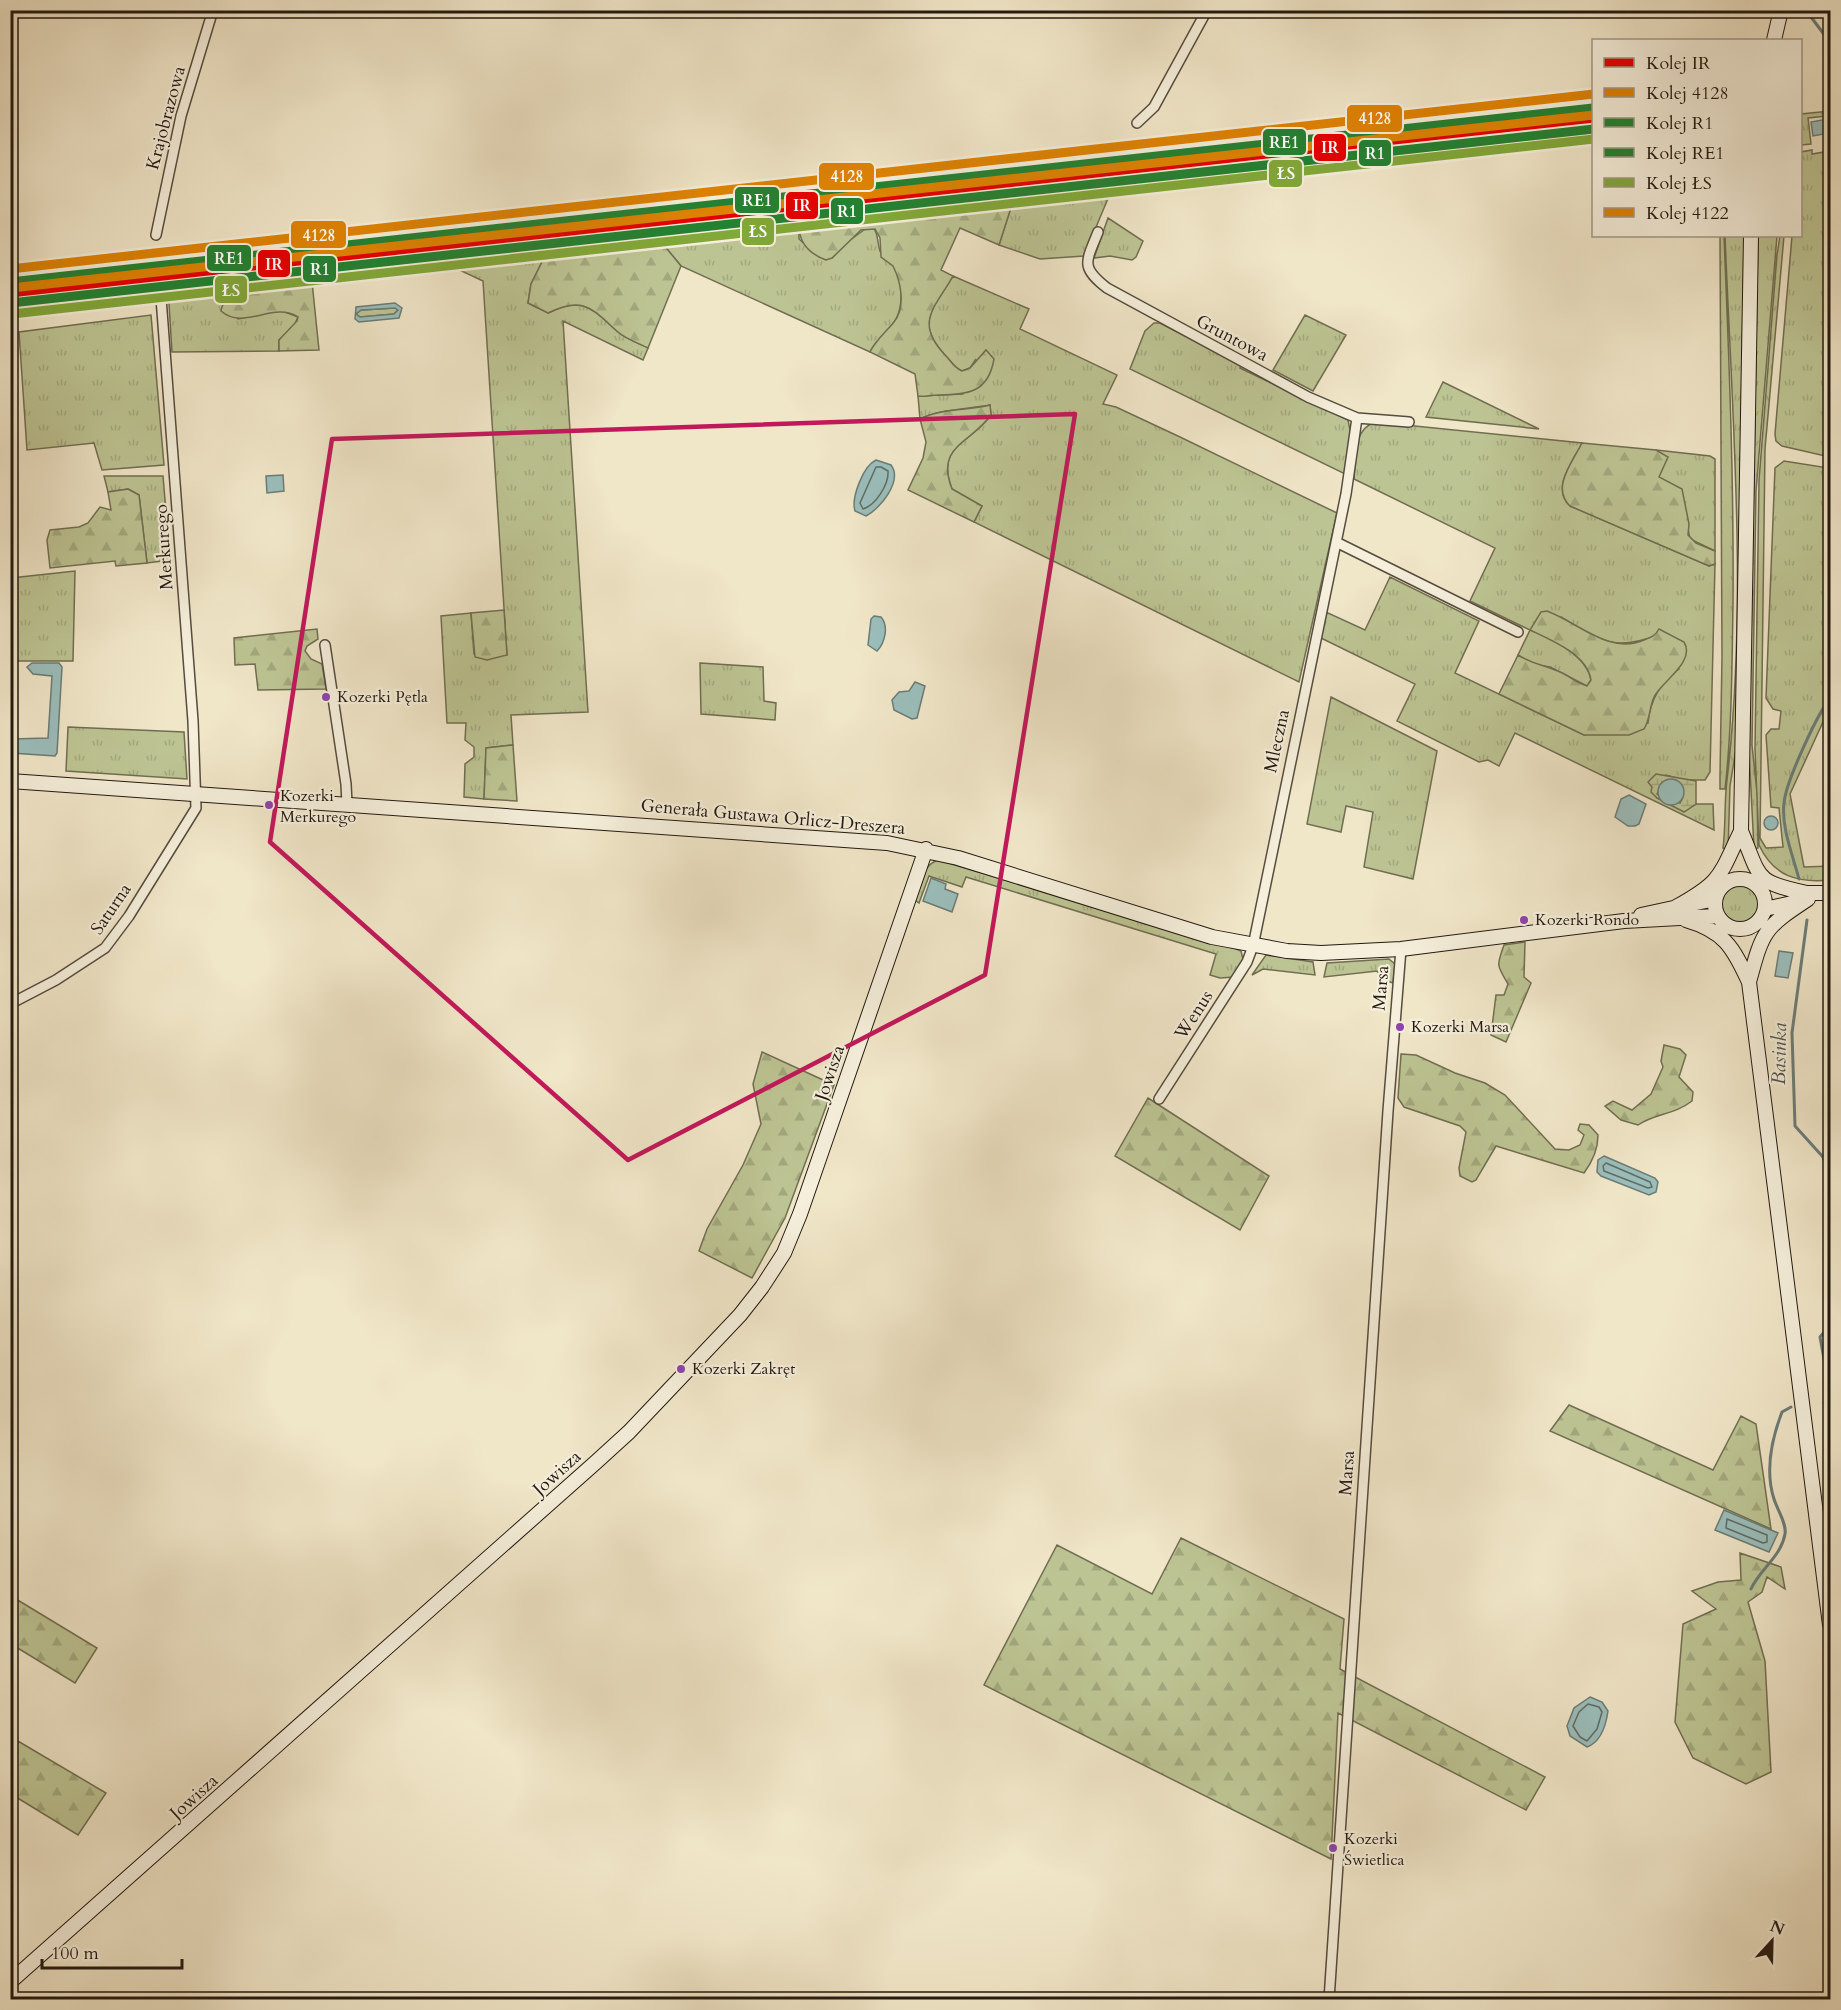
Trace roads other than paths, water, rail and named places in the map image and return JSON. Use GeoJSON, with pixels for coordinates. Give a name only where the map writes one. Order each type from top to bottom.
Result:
{"type":"FeatureCollection","features":[{"type":"Feature","properties":{"kind":"main road"},"geometry":{"type":"LineString","coordinates":[[1774,39],[1780,10]]}},
{"type":"Feature","properties":{"kind":"main road"},"geometry":{"type":"LineString","coordinates":[[1751,237],[1741,840],[1748,877],[1757,887],[1765,909]]}},
{"type":"Feature","properties":{"kind":"main road","name":"Generała Gustawa Orlicz-Dreszera"},"geometry":{"type":"LineString","coordinates":[[10,782],[828,837],[926,849],[1178,928],[1252,946],[1321,953],[1401,949],[1624,921],[1654,911],[1717,916]]}},
{"type":"Feature","properties":{"kind":"main road"},"geometry":{"type":"LineString","coordinates":[[1729,881],[1741,840]]}},
{"type":"Feature","properties":{"kind":"main road"},"geometry":{"type":"LineString","coordinates":[[1741,840],[1753,865],[1767,882],[1775,887],[1808,896]]}},
{"type":"Feature","properties":{"kind":"main road"},"geometry":{"type":"LineString","coordinates":[[1741,840],[1715,882],[1677,912],[1719,933],[1734,951],[1748,975]]}},
{"type":"Feature","properties":{"kind":"main road","name":"Jowisza"},"geometry":{"type":"LineString","coordinates":[[10,1982],[604,1455],[747,1306],[784,1253],[800,1214],[926,849]]}},
{"type":"Feature","properties":{"kind":"main road"},"geometry":{"type":"LineString","coordinates":[[1808,896],[1757,887],[1742,879],[1729,881],[1722,885],[1715,899],[1717,916],[1731,928],[1738,939],[1748,975],[1830,1625]]}},
{"type":"Feature","properties":{"kind":"main road"},"geometry":{"type":"LineString","coordinates":[[1748,975],[1752,941],[1757,922],[1765,909],[1808,896],[1828,894]]}},
{"type":"Feature","properties":{"kind":"main road"},"geometry":{"type":"LineString","coordinates":[[1748,975],[1758,948],[1772,924],[1808,896]]}},
{"type":"Feature","properties":{"kind":"main road","name":"Generała Gustawa Orlicz-Dreszera"},"geometry":{"type":"LineString","coordinates":[[1677,912],[1715,899]]}},
{"type":"Feature","properties":{"kind":"main road"},"geometry":{"type":"LineString","coordinates":[[1731,928],[1745,929],[1757,922]]}},
{"type":"Feature","properties":{"kind":"street","name":"Krajobrazowa"},"geometry":{"type":"LineString","coordinates":[[156,235],[181,116],[213,10]]}},
{"type":"Feature","properties":{"kind":"street"},"geometry":{"type":"LineString","coordinates":[[1137,123],[1154,107],[1207,10]]}},
{"type":"Feature","properties":{"kind":"street","name":"Gruntowa"},"geometry":{"type":"LineString","coordinates":[[1098,232],[1088,256],[1087,268],[1090,275],[1107,288],[1308,397],[1358,418],[1409,422]]}},
{"type":"Feature","properties":{"kind":"street","name":"Merkurego"},"geometry":{"type":"LineString","coordinates":[[161,298],[197,794]]}},
{"type":"Feature","properties":{"kind":"street","name":"Mleczna"},"geometry":{"type":"LineString","coordinates":[[1252,946],[1336,542],[1358,418]]}},
{"type":"Feature","properties":{"kind":"street"},"geometry":{"type":"LineString","coordinates":[[1336,542],[1518,632]]}},
{"type":"Feature","properties":{"kind":"street"},"geometry":{"type":"LineString","coordinates":[[326,645],[347,804]]}},
{"type":"Feature","properties":{"kind":"street","name":"Saturna"},"geometry":{"type":"LineString","coordinates":[[10,1004],[56,980],[105,948],[129,916],[196,807],[197,794]]}},
{"type":"Feature","properties":{"kind":"street","name":"Wenus"},"geometry":{"type":"LineString","coordinates":[[1159,1099],[1247,962],[1252,946]]}},
{"type":"Feature","properties":{"kind":"street","name":"Marsa"},"geometry":{"type":"LineString","coordinates":[[1329,2000],[1387,1122],[1401,949]]}},
{"type":"Feature","properties":{"kind":"water"},"geometry":{"type":"Polygon","coordinates":[[[1827,119],[1830,133],[1813,136],[1811,122],[1827,119]]]}},
{"type":"Feature","properties":{"kind":"water"},"geometry":{"type":"Polygon","coordinates":[[[395,303],[402,308],[399,318],[359,322],[355,319],[356,307],[395,303]],[[395,308],[361,310],[356,314],[360,317],[394,314],[398,310],[395,308]]]}},
{"type":"Feature","properties":{"kind":"water"},"geometry":{"type":"Polygon","coordinates":[[[876,460],[891,465],[894,479],[883,501],[866,516],[855,511],[855,498],[863,475],[871,463],[876,460]]]}},
{"type":"Feature","properties":{"kind":"water"},"geometry":{"type":"Polygon","coordinates":[[[283,475],[284,491],[267,493],[266,476],[283,475]]]}},
{"type":"Feature","properties":{"kind":"water"},"geometry":{"type":"Polygon","coordinates":[[[874,616],[881,617],[885,625],[884,639],[877,651],[868,645],[871,619],[874,616]]]}},
{"type":"Feature","properties":{"kind":"water"},"geometry":{"type":"Polygon","coordinates":[[[32,663],[59,663],[62,667],[55,756],[11,753],[11,739],[48,738],[52,676],[33,674],[27,667],[32,663]]]}},
{"type":"Feature","properties":{"kind":"water"},"geometry":{"type":"Polygon","coordinates":[[[915,682],[925,686],[917,718],[912,719],[894,710],[892,700],[899,692],[909,691],[915,682]]]}},
{"type":"Feature","properties":{"kind":"water"},"geometry":{"type":"Polygon","coordinates":[[[1671,779],[1680,783],[1684,792],[1680,801],[1671,805],[1662,801],[1658,792],[1662,783],[1671,779]]]}},
{"type":"Feature","properties":{"kind":"water"},"geometry":{"type":"Polygon","coordinates":[[[1629,795],[1646,804],[1639,824],[1635,826],[1628,826],[1615,817],[1621,799],[1629,795]]]}},
{"type":"Feature","properties":{"kind":"water"},"geometry":{"type":"Polygon","coordinates":[[[1771,816],[1776,818],[1778,823],[1776,828],[1771,830],[1766,828],[1764,823],[1766,818],[1771,816]]]}},
{"type":"Feature","properties":{"kind":"water"},"geometry":{"type":"Polygon","coordinates":[[[931,878],[946,884],[945,889],[958,894],[952,912],[923,901],[931,878]]]}},
{"type":"Feature","properties":{"kind":"water"},"geometry":{"type":"Polygon","coordinates":[[[1779,951],[1793,953],[1788,978],[1775,976],[1779,951]]]}},
{"type":"Feature","properties":{"kind":"water"},"geometry":{"type":"Polygon","coordinates":[[[1604,1156],[1655,1178],[1658,1182],[1656,1192],[1649,1195],[1601,1176],[1597,1172],[1598,1160],[1604,1156]]]}},
{"type":"Feature","properties":{"kind":"water"},"geometry":{"type":"Polygon","coordinates":[[[1724,1510],[1778,1533],[1769,1552],[1715,1530],[1724,1510]]]}},
{"type":"Feature","properties":{"kind":"water"},"geometry":{"type":"Polygon","coordinates":[[[1590,1697],[1602,1702],[1608,1711],[1599,1737],[1587,1747],[1570,1736],[1567,1726],[1574,1708],[1590,1697]]]}},
{"type":"Feature","properties":{"kind":"waterway","name":"Basinka"},"geometry":{"type":"LineString","coordinates":[[1801,10],[1811,17],[1829,41]]}},
{"type":"Feature","properties":{"kind":"waterway","name":"Basinka"},"geometry":{"type":"LineString","coordinates":[[1799,879],[1786,832],[1784,803],[1790,780],[1803,749],[1830,698]]}},
{"type":"Feature","properties":{"kind":"waterway","name":"Basinka"},"geometry":{"type":"LineString","coordinates":[[1807,920],[1792,1033],[1795,1126],[1823,1157],[1830,1178]]}},
{"type":"Feature","properties":{"kind":"waterway","name":"Basinka"},"geometry":{"type":"LineString","coordinates":[[1830,1318],[1826,1330],[1830,1338]]}},
{"type":"Feature","properties":{"kind":"waterway"},"geometry":{"type":"LineString","coordinates":[[1826,1330],[1820,1337],[1830,1392]]}},
{"type":"Feature","properties":{"kind":"waterway"},"geometry":{"type":"LineString","coordinates":[[1824,1403],[1830,1396]]}},
{"type":"Feature","properties":{"kind":"waterway"},"geometry":{"type":"LineString","coordinates":[[1751,1589],[1775,1556],[1785,1534],[1783,1521],[1771,1488],[1770,1466],[1775,1433],[1782,1412],[1791,1407]]}},
{"type":"Feature","properties":{"kind":"rail line","name":"4128"},"geometry":{"type":"LineString","coordinates":[[10,269],[1592,94]]}},
{"type":"Feature","properties":{"kind":"rail line","name":"RE1"},"geometry":{"type":"LineString","coordinates":[[10,282],[1592,108]]}},
{"type":"Feature","properties":{"kind":"rail line","name":"4122"},"geometry":{"type":"LineString","coordinates":[[11,288],[1592,115]]}},
{"type":"Feature","properties":{"kind":"rail line","name":"IR"},"geometry":{"type":"LineString","coordinates":[[10,293],[1592,118]]}},
{"type":"Feature","properties":{"kind":"rail line","name":"R1"},"geometry":{"type":"LineString","coordinates":[[11,303],[1592,129]]}},
{"type":"Feature","properties":{"kind":"rail line","name":"ŁS"},"geometry":{"type":"LineString","coordinates":[[12,314],[1592,139]]}},
{"type":"Feature","properties":{"kind":"place","name":"Kozerki Pętla"},"geometry":{"type":"Point","coordinates":[326,697]}},
{"type":"Feature","properties":{"kind":"place","name":"Kozerki Merkurego"},"geometry":{"type":"Point","coordinates":[269,805]}},
{"type":"Feature","properties":{"kind":"place","name":"Kozerki Rondo"},"geometry":{"type":"Point","coordinates":[1524,920]}},
{"type":"Feature","properties":{"kind":"place","name":"Kozerki Marsa"},"geometry":{"type":"Point","coordinates":[1400,1027]}},
{"type":"Feature","properties":{"kind":"place","name":"Kozerki Zakręt"},"geometry":{"type":"Point","coordinates":[681,1369]}},
{"type":"Feature","properties":{"kind":"place","name":"Kozerki Świetlica"},"geometry":{"type":"Point","coordinates":[1333,1848]}}]}
